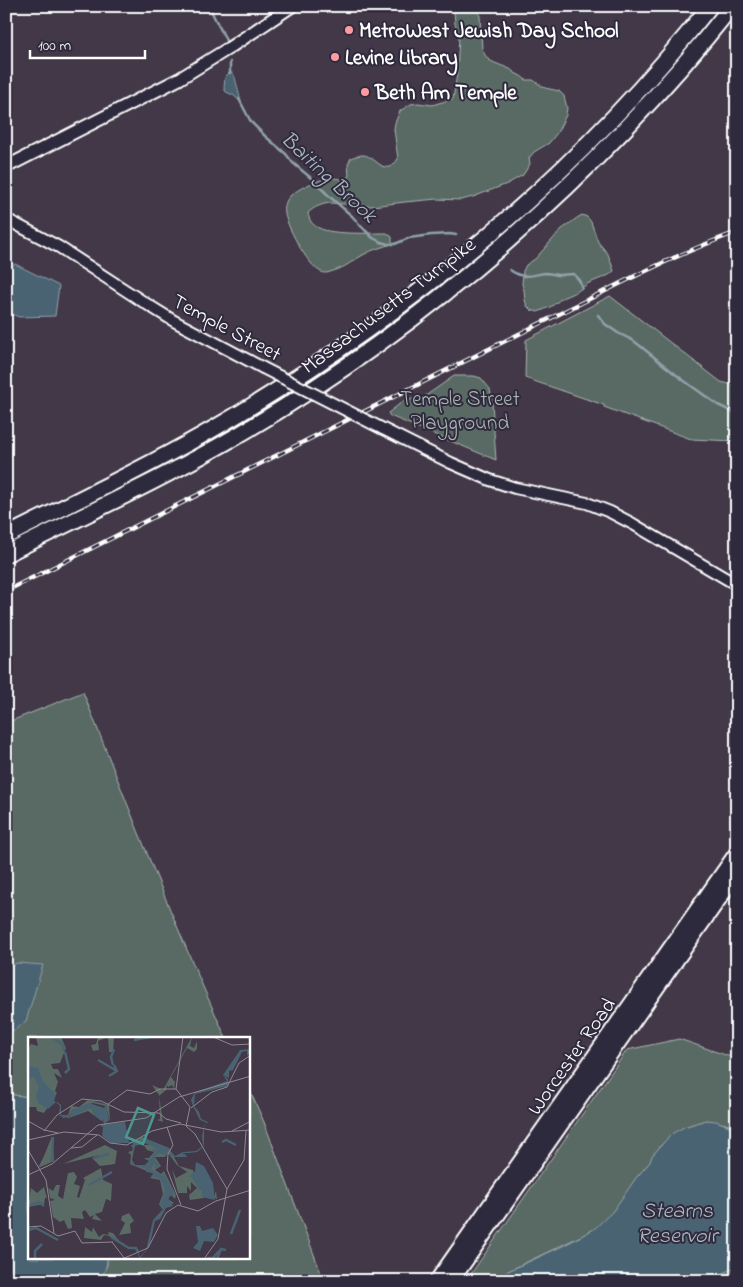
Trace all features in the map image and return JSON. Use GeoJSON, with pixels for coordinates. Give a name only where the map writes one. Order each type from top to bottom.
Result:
{"type":"FeatureCollection","features":[{"type":"Feature","properties":{"kind":"highway","name":"Massachusetts Turnpike"},"geometry":{"type":"LineString","coordinates":[[6,536],[136,471],[226,421],[330,356],[421,290],[494,231],[610,121],[710,6]]}},
{"type":"Feature","properties":{"kind":"highway","name":"Massachusetts Turnpike"},"geometry":{"type":"LineString","coordinates":[[6,554],[166,474],[241,433],[337,372],[407,323],[488,258],[579,176],[658,94],[732,6]]}},
{"type":"Feature","properties":{"kind":"highway","name":"Worcester Road"},"geometry":{"type":"LineString","coordinates":[[438,1281],[737,854]]}},
{"type":"Feature","properties":{"kind":"highway","name":"Worcester Road"},"geometry":{"type":"LineString","coordinates":[[451,1281],[737,873]]}},
{"type":"Feature","properties":{"kind":"main road"},"geometry":{"type":"LineString","coordinates":[[6,167],[196,69],[292,6]]}},
{"type":"Feature","properties":{"kind":"street","name":"Temple Street"},"geometry":{"type":"LineString","coordinates":[[6,219],[59,247],[174,321],[383,430],[490,480],[515,488],[575,500],[605,510],[633,524],[737,585]]}},
{"type":"Feature","properties":{"kind":"green space"},"geometry":{"type":"Polygon","coordinates":[[[456,6],[476,6],[480,16],[482,49],[489,60],[510,69],[526,80],[533,80],[545,88],[559,91],[564,96],[567,108],[566,115],[557,133],[549,143],[534,152],[529,158],[530,164],[523,175],[507,184],[473,197],[461,200],[437,199],[372,206],[330,203],[315,207],[308,213],[311,222],[319,228],[342,233],[387,233],[392,237],[392,244],[370,252],[341,268],[327,273],[319,271],[300,248],[290,229],[285,212],[287,200],[298,190],[315,182],[331,178],[347,178],[349,176],[348,164],[351,158],[356,156],[364,155],[385,167],[393,165],[398,159],[394,129],[400,111],[411,104],[432,105],[453,99],[457,74],[459,37],[455,24],[454,11],[456,6]]]}},
{"type":"Feature","properties":{"kind":"green space"},"geometry":{"type":"Polygon","coordinates":[[[582,215],[591,222],[598,242],[608,254],[614,271],[562,298],[552,306],[538,312],[531,310],[527,306],[522,284],[523,271],[526,265],[535,259],[562,229],[582,215]]]}},
{"type":"Feature","properties":{"kind":"green space"},"geometry":{"type":"Polygon","coordinates":[[[610,296],[721,382],[737,386],[737,443],[733,441],[691,439],[604,407],[604,405],[525,378],[526,340],[610,296]]]}},
{"type":"Feature","properties":{"kind":"green space","name":"Temple Street Playground"},"geometry":{"type":"Polygon","coordinates":[[[454,376],[481,378],[490,389],[496,460],[390,416],[388,413],[406,399],[421,399],[454,376]]]}},
{"type":"Feature","properties":{"kind":"green space"},"geometry":{"type":"Polygon","coordinates":[[[83,692],[170,909],[226,1037],[28,1037],[28,1097],[6,1094],[6,723],[83,692]]]}},
{"type":"Feature","properties":{"kind":"green space"},"geometry":{"type":"Polygon","coordinates":[[[679,1039],[737,1059],[737,1129],[726,1124],[706,1120],[684,1127],[665,1141],[652,1156],[650,1162],[603,1223],[581,1236],[504,1273],[504,1281],[466,1281],[627,1050],[679,1039]]]}},
{"type":"Feature","properties":{"kind":"green space"},"geometry":{"type":"Polygon","coordinates":[[[250,1091],[264,1122],[324,1281],[99,1281],[107,1265],[107,1260],[250,1260],[250,1091]]]}},
{"type":"Feature","properties":{"kind":"green space"},"geometry":{"type":"Polygon","coordinates":[[[737,1266],[737,1281],[708,1281],[737,1266]]]}},
{"type":"Feature","properties":{"kind":"water"},"geometry":{"type":"Polygon","coordinates":[[[230,72],[235,76],[241,102],[226,92],[224,88],[225,77],[230,72]]]}},
{"type":"Feature","properties":{"kind":"water"},"geometry":{"type":"Polygon","coordinates":[[[15,264],[59,286],[55,316],[19,317],[6,312],[6,270],[15,264]]]}},
{"type":"Feature","properties":{"kind":"water"},"geometry":{"type":"Polygon","coordinates":[[[17,963],[43,965],[26,1021],[13,1031],[6,1020],[6,968],[17,963]]]}},
{"type":"Feature","properties":{"kind":"water"},"geometry":{"type":"Polygon","coordinates":[[[6,1094],[28,1097],[28,1260],[107,1260],[105,1270],[99,1281],[6,1281],[6,1094]]]}},
{"type":"Feature","properties":{"kind":"water","name":"Stearns Reservoir"},"geometry":{"type":"Polygon","coordinates":[[[706,1120],[716,1121],[737,1129],[737,1266],[708,1281],[503,1280],[501,1277],[504,1273],[563,1246],[594,1229],[613,1211],[636,1178],[650,1162],[652,1156],[673,1133],[684,1127],[706,1120]]]}},
{"type":"Feature","properties":{"kind":"waterway","name":"Baiting Brook"},"geometry":{"type":"LineString","coordinates":[[210,6],[226,41]]}},
{"type":"Feature","properties":{"kind":"waterway","name":"Baiting Brook"},"geometry":{"type":"LineString","coordinates":[[230,62],[230,73]]}},
{"type":"Feature","properties":{"kind":"waterway","name":"Baiting Brook"},"geometry":{"type":"LineString","coordinates":[[239,99],[251,122],[373,238],[388,244],[395,244],[409,238],[431,235],[456,235]]}},
{"type":"Feature","properties":{"kind":"waterway","name":"Baiting Brook"},"geometry":{"type":"LineString","coordinates":[[510,270],[523,276],[545,273],[557,275],[574,274],[582,288]]}},
{"type":"Feature","properties":{"kind":"waterway","name":"Baiting Brook"},"geometry":{"type":"LineString","coordinates":[[598,315],[605,324],[634,341],[718,405],[737,414]]}},
{"type":"Feature","properties":{"kind":"railway"},"geometry":{"type":"LineString","coordinates":[[6,591],[633,277],[737,232]]}},
{"type":"Feature","properties":{"kind":"place","name":"MetroWest Jewish Day School"},"geometry":{"type":"Point","coordinates":[349,30]}},
{"type":"Feature","properties":{"kind":"place","name":"Levine Library"},"geometry":{"type":"Point","coordinates":[335,57]}},
{"type":"Feature","properties":{"kind":"place","name":"Beth Am Temple"},"geometry":{"type":"Point","coordinates":[365,92]}}]}
